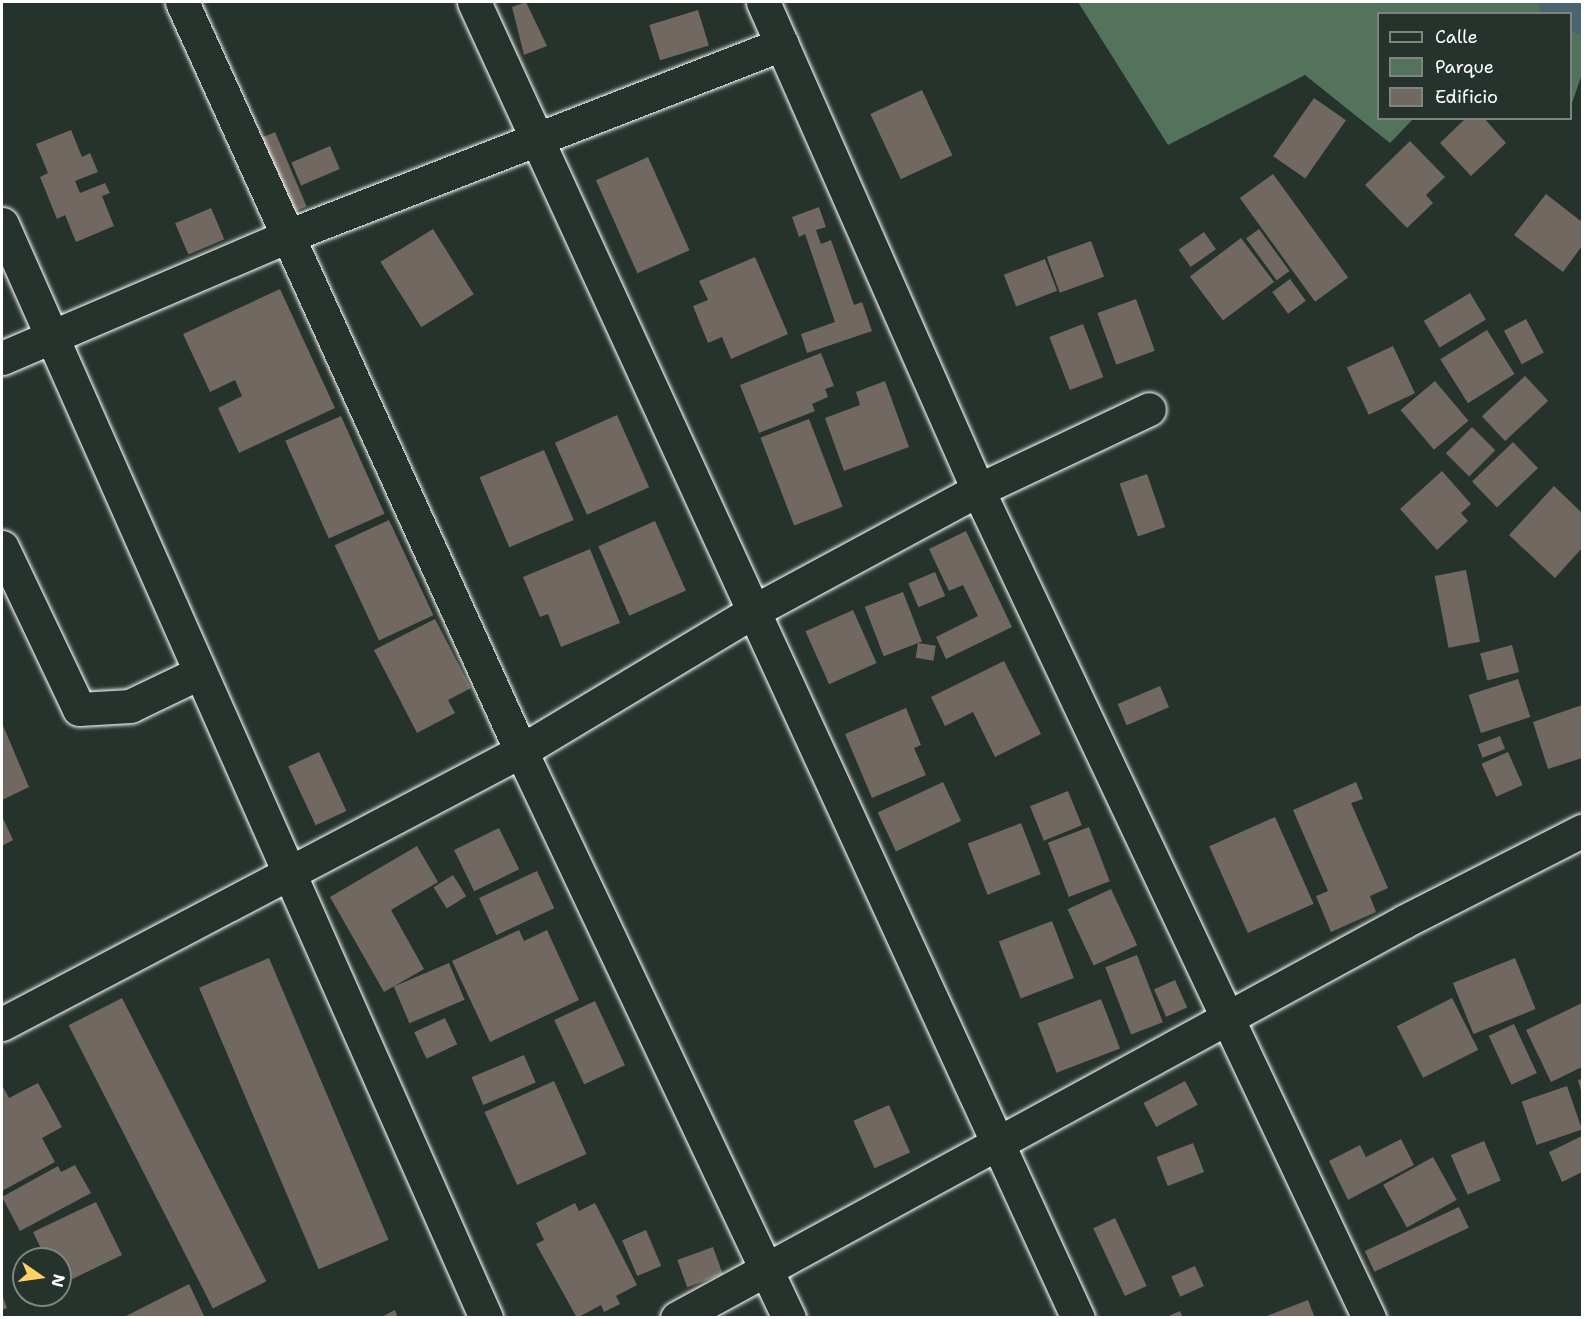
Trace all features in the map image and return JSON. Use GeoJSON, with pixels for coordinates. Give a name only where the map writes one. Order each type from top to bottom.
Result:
{"type":"FeatureCollection","features":[{"type":"Feature","properties":{"kind":"street"},"geometry":{"type":"LineString","coordinates":[[182,2],[285,237],[521,751],[789,1317]]}},
{"type":"Feature","properties":{"kind":"street"},"geometry":{"type":"LineString","coordinates":[[474,2],[752,612],[1078,1317]]}},
{"type":"Feature","properties":{"kind":"street"},"geometry":{"type":"LineString","coordinates":[[763,2],[978,490],[1369,1317]]}},
{"type":"Feature","properties":{"kind":"street"},"geometry":{"type":"LineString","coordinates":[[2,358],[53,340],[285,237],[783,44]]}},
{"type":"Feature","properties":{"kind":"street"},"geometry":{"type":"LineString","coordinates":[[2,224],[287,875],[486,1317]]}},
{"type":"Feature","properties":{"kind":"street"},"geometry":{"type":"LineString","coordinates":[[2,1024],[521,751],[752,612],[978,490],[1149,409]]}},
{"type":"Feature","properties":{"kind":"street"},"geometry":{"type":"LineString","coordinates":[[2,547],[79,709],[130,706],[199,673]]}},
{"type":"Feature","properties":{"kind":"street"},"geometry":{"type":"LineString","coordinates":[[677,1317],[1227,1018],[1582,831]]}},
{"type":"Feature","properties":{"kind":"green space"},"geometry":{"type":"Polygon","coordinates":[[[1078,2],[1582,2],[1582,74],[1572,103],[1572,12],[1377,12],[1377,120],[1412,120],[1390,143],[1305,75],[1168,145],[1078,2]]]}},
{"type":"Feature","properties":{"kind":"building"},"geometry":{"type":"Polygon","coordinates":[[[526,2],[547,46],[524,55],[512,7],[526,2]]]}},
{"type":"Feature","properties":{"kind":"building"},"geometry":{"type":"Polygon","coordinates":[[[698,10],[709,45],[660,60],[649,25],[698,10]]]}},
{"type":"Feature","properties":{"kind":"building"},"geometry":{"type":"Polygon","coordinates":[[[922,90],[952,155],[901,179],[870,114],[922,90]]]}},
{"type":"Feature","properties":{"kind":"building"},"geometry":{"type":"Polygon","coordinates":[[[1314,98],[1346,120],[1305,179],[1273,156],[1314,98]]]}},
{"type":"Feature","properties":{"kind":"building"},"geometry":{"type":"Polygon","coordinates":[[[1464,120],[1486,120],[1506,143],[1471,176],[1440,143],[1464,120]]]}},
{"type":"Feature","properties":{"kind":"building"},"geometry":{"type":"Polygon","coordinates":[[[71,130],[82,157],[90,153],[98,172],[75,181],[80,193],[105,183],[110,193],[102,196],[114,226],[76,242],[65,215],[57,219],[40,177],[48,173],[36,144],[71,130]]]}},
{"type":"Feature","properties":{"kind":"building"},"geometry":{"type":"Polygon","coordinates":[[[275,132],[307,207],[279,218],[247,144],[275,132]]]}},
{"type":"Feature","properties":{"kind":"building"},"geometry":{"type":"Polygon","coordinates":[[[1410,141],[1445,177],[1426,195],[1433,203],[1407,228],[1365,185],[1410,141]]]}},
{"type":"Feature","properties":{"kind":"building"},"geometry":{"type":"Polygon","coordinates":[[[330,146],[340,169],[301,185],[291,162],[330,146]]]}},
{"type":"Feature","properties":{"kind":"building"},"geometry":{"type":"Polygon","coordinates":[[[648,157],[689,250],[637,273],[596,180],[648,157]]]}},
{"type":"Feature","properties":{"kind":"building"},"geometry":{"type":"Polygon","coordinates":[[[1273,174],[1348,278],[1315,302],[1240,198],[1273,174]]]}},
{"type":"Feature","properties":{"kind":"building"},"geometry":{"type":"Polygon","coordinates":[[[1546,194],[1582,222],[1582,246],[1563,272],[1514,235],[1546,194]]]}},
{"type":"Feature","properties":{"kind":"building"},"geometry":{"type":"Polygon","coordinates":[[[819,207],[826,227],[816,230],[821,244],[831,240],[854,305],[862,302],[872,331],[807,353],[801,334],[835,322],[805,234],[799,237],[792,217],[819,207]]]}},
{"type":"Feature","properties":{"kind":"building"},"geometry":{"type":"Polygon","coordinates":[[[211,208],[224,239],[188,255],[175,223],[211,208]]]}},
{"type":"Feature","properties":{"kind":"building"},"geometry":{"type":"Polygon","coordinates":[[[433,229],[474,294],[421,327],[380,262],[433,229]]]}},
{"type":"Feature","properties":{"kind":"building"},"geometry":{"type":"Polygon","coordinates":[[[1259,229],[1290,271],[1277,280],[1246,238],[1259,229]]]}},
{"type":"Feature","properties":{"kind":"building"},"geometry":{"type":"Polygon","coordinates":[[[1204,232],[1216,249],[1191,267],[1179,250],[1204,232]]]}},
{"type":"Feature","properties":{"kind":"building"},"geometry":{"type":"Polygon","coordinates":[[[1241,238],[1274,282],[1223,320],[1190,277],[1241,238]]]}},
{"type":"Feature","properties":{"kind":"building"},"geometry":{"type":"Polygon","coordinates":[[[1091,241],[1104,277],[1060,293],[1047,257],[1091,241]]]}},
{"type":"Feature","properties":{"kind":"building"},"geometry":{"type":"Polygon","coordinates":[[[755,257],[788,334],[731,359],[722,337],[708,343],[693,306],[708,300],[699,281],[755,257]]]}},
{"type":"Feature","properties":{"kind":"building"},"geometry":{"type":"Polygon","coordinates":[[[1045,259],[1057,291],[1016,307],[1004,275],[1045,259]]]}},
{"type":"Feature","properties":{"kind":"building"},"geometry":{"type":"Polygon","coordinates":[[[1290,279],[1306,301],[1288,314],[1272,292],[1290,279]]]}},
{"type":"Feature","properties":{"kind":"building"},"geometry":{"type":"Polygon","coordinates":[[[280,289],[335,408],[239,453],[218,408],[242,396],[235,380],[210,392],[183,334],[280,289]]]}},
{"type":"Feature","properties":{"kind":"building"},"geometry":{"type":"Polygon","coordinates":[[[1470,293],[1486,320],[1440,347],[1424,321],[1470,293]]]}},
{"type":"Feature","properties":{"kind":"building"},"geometry":{"type":"Polygon","coordinates":[[[1136,299],[1155,351],[1116,365],[1097,313],[1136,299]]]}},
{"type":"Feature","properties":{"kind":"building"},"geometry":{"type":"Polygon","coordinates":[[[1526,319],[1544,353],[1522,364],[1504,331],[1526,319]]]}},
{"type":"Feature","properties":{"kind":"building"},"geometry":{"type":"Polygon","coordinates":[[[1083,324],[1103,377],[1070,390],[1049,337],[1083,324]]]}},
{"type":"Feature","properties":{"kind":"building"},"geometry":{"type":"Polygon","coordinates":[[[1487,330],[1515,374],[1468,403],[1440,359],[1487,330]]]}},
{"type":"Feature","properties":{"kind":"building"},"geometry":{"type":"Polygon","coordinates":[[[1393,346],[1415,393],[1369,415],[1347,368],[1393,346]]]}},
{"type":"Feature","properties":{"kind":"building"},"geometry":{"type":"Polygon","coordinates":[[[821,353],[834,386],[825,389],[828,397],[812,404],[815,411],[759,433],[740,385],[821,353]]]}},
{"type":"Feature","properties":{"kind":"building"},"geometry":{"type":"Polygon","coordinates":[[[1525,376],[1548,401],[1505,441],[1482,416],[1525,376]]]}},
{"type":"Feature","properties":{"kind":"building"},"geometry":{"type":"Polygon","coordinates":[[[885,381],[909,447],[844,471],[825,418],[860,405],[856,392],[885,381]]]}},
{"type":"Feature","properties":{"kind":"building"},"geometry":{"type":"Polygon","coordinates":[[[1435,381],[1468,421],[1434,450],[1401,410],[1435,381]]]}},
{"type":"Feature","properties":{"kind":"building"},"geometry":{"type":"Polygon","coordinates":[[[617,415],[649,487],[587,515],[555,443],[617,415]]]}},
{"type":"Feature","properties":{"kind":"building"},"geometry":{"type":"Polygon","coordinates":[[[341,416],[385,514],[329,539],[285,441],[341,416]]]}},
{"type":"Feature","properties":{"kind":"building"},"geometry":{"type":"Polygon","coordinates":[[[809,419],[843,507],[794,525],[760,438],[809,419]]]}},
{"type":"Feature","properties":{"kind":"building"},"geometry":{"type":"Polygon","coordinates":[[[1472,427],[1495,450],[1469,476],[1446,453],[1472,427]]]}},
{"type":"Feature","properties":{"kind":"building"},"geometry":{"type":"Polygon","coordinates":[[[1513,442],[1538,468],[1497,507],[1472,482],[1513,442]]]}},
{"type":"Feature","properties":{"kind":"building"},"geometry":{"type":"Polygon","coordinates":[[[544,450],[574,520],[509,547],[480,477],[544,450]]]}},
{"type":"Feature","properties":{"kind":"building"},"geometry":{"type":"Polygon","coordinates":[[[1442,471],[1471,504],[1461,513],[1468,521],[1437,550],[1400,509],[1442,471]]]}},
{"type":"Feature","properties":{"kind":"building"},"geometry":{"type":"Polygon","coordinates":[[[1147,474],[1165,527],[1138,536],[1120,483],[1147,474]]]}},
{"type":"Feature","properties":{"kind":"building"},"geometry":{"type":"Polygon","coordinates":[[[1554,486],[1582,513],[1582,548],[1555,578],[1509,535],[1554,486]]]}},
{"type":"Feature","properties":{"kind":"building"},"geometry":{"type":"Polygon","coordinates":[[[389,520],[433,615],[379,641],[335,545],[389,520]]]}},
{"type":"Feature","properties":{"kind":"building"},"geometry":{"type":"Polygon","coordinates":[[[655,521],[686,590],[629,616],[598,546],[655,521]]]}},
{"type":"Feature","properties":{"kind":"building"},"geometry":{"type":"Polygon","coordinates":[[[966,531],[1012,627],[946,659],[936,637],[978,616],[963,585],[949,591],[929,549],[966,531]]]}},
{"type":"Feature","properties":{"kind":"building"},"geometry":{"type":"Polygon","coordinates":[[[590,549],[620,623],[561,647],[548,614],[540,617],[523,577],[590,549]]]}},
{"type":"Feature","properties":{"kind":"building"},"geometry":{"type":"Polygon","coordinates":[[[1466,570],[1480,642],[1449,648],[1435,576],[1466,570]]]}},
{"type":"Feature","properties":{"kind":"building"},"geometry":{"type":"Polygon","coordinates":[[[935,572],[945,596],[918,607],[908,583],[935,572]]]}},
{"type":"Feature","properties":{"kind":"building"},"geometry":{"type":"Polygon","coordinates":[[[903,592],[922,641],[884,656],[865,607],[903,592]]]}},
{"type":"Feature","properties":{"kind":"building"},"geometry":{"type":"Polygon","coordinates":[[[853,610],[877,663],[829,684],[805,631],[853,610]]]}},
{"type":"Feature","properties":{"kind":"building"},"geometry":{"type":"Polygon","coordinates":[[[435,619],[471,688],[448,700],[455,713],[417,733],[374,650],[435,619]]]}},
{"type":"Feature","properties":{"kind":"building"},"geometry":{"type":"Polygon","coordinates":[[[918,643],[936,646],[933,661],[916,658],[918,643]]]}},
{"type":"Feature","properties":{"kind":"building"},"geometry":{"type":"Polygon","coordinates":[[[1512,645],[1519,672],[1487,681],[1480,654],[1512,645]]]}},
{"type":"Feature","properties":{"kind":"building"},"geometry":{"type":"Polygon","coordinates":[[[1004,661],[1041,734],[995,757],[973,712],[945,726],[931,697],[1004,661]]]}},
{"type":"Feature","properties":{"kind":"building"},"geometry":{"type":"Polygon","coordinates":[[[1518,679],[1530,717],[1481,733],[1469,695],[1518,679]]]}},
{"type":"Feature","properties":{"kind":"building"},"geometry":{"type":"Polygon","coordinates":[[[1160,686],[1169,707],[1127,725],[1118,704],[1160,686]]]}},
{"type":"Feature","properties":{"kind":"building"},"geometry":{"type":"Polygon","coordinates":[[[1582,705],[1582,758],[1548,769],[1533,722],[1582,705]]]}},
{"type":"Feature","properties":{"kind":"building"},"geometry":{"type":"Polygon","coordinates":[[[906,708],[921,745],[914,748],[926,775],[872,798],[845,734],[906,708]]]}},
{"type":"Feature","properties":{"kind":"building"},"geometry":{"type":"Polygon","coordinates":[[[2,723],[29,787],[2,800],[2,723]]]}},
{"type":"Feature","properties":{"kind":"building"},"geometry":{"type":"Polygon","coordinates":[[[1500,736],[1505,749],[1483,758],[1478,745],[1500,736]]]}},
{"type":"Feature","properties":{"kind":"building"},"geometry":{"type":"Polygon","coordinates":[[[319,752],[346,811],[316,825],[288,766],[319,752]]]}},
{"type":"Feature","properties":{"kind":"building"},"geometry":{"type":"Polygon","coordinates":[[[1508,752],[1523,785],[1496,797],[1482,764],[1508,752]]]}},
{"type":"Feature","properties":{"kind":"building"},"geometry":{"type":"Polygon","coordinates":[[[943,782],[961,821],[896,851],[878,812],[943,782]]]}},
{"type":"Feature","properties":{"kind":"building"},"geometry":{"type":"Polygon","coordinates":[[[1356,782],[1363,799],[1351,803],[1388,888],[1370,896],[1376,912],[1331,932],[1316,896],[1328,891],[1293,810],[1356,782]]]}},
{"type":"Feature","properties":{"kind":"building"},"geometry":{"type":"Polygon","coordinates":[[[1068,791],[1082,825],[1044,841],[1030,806],[1068,791]]]}},
{"type":"Feature","properties":{"kind":"building"},"geometry":{"type":"Polygon","coordinates":[[[2,816],[13,840],[2,846],[2,816]]]}},
{"type":"Feature","properties":{"kind":"building"},"geometry":{"type":"Polygon","coordinates":[[[1275,817],[1314,904],[1248,933],[1209,846],[1275,817]]]}},
{"type":"Feature","properties":{"kind":"building"},"geometry":{"type":"Polygon","coordinates":[[[1021,823],[1041,874],[987,895],[968,843],[1021,823]]]}},
{"type":"Feature","properties":{"kind":"building"},"geometry":{"type":"Polygon","coordinates":[[[1089,827],[1110,881],[1069,897],[1048,843],[1089,827]]]}},
{"type":"Feature","properties":{"kind":"building"},"geometry":{"type":"Polygon","coordinates":[[[499,828],[519,869],[474,891],[454,850],[499,828]]]}},
{"type":"Feature","properties":{"kind":"building"},"geometry":{"type":"Polygon","coordinates":[[[417,846],[438,882],[391,910],[424,969],[384,992],[330,897],[417,846]]]}},
{"type":"Feature","properties":{"kind":"building"},"geometry":{"type":"Polygon","coordinates":[[[537,871],[554,908],[496,935],[479,898],[537,871]]]}},
{"type":"Feature","properties":{"kind":"building"},"geometry":{"type":"Polygon","coordinates":[[[453,875],[466,896],[447,908],[433,887],[453,875]]]}},
{"type":"Feature","properties":{"kind":"building"},"geometry":{"type":"Polygon","coordinates":[[[1111,889],[1137,945],[1094,965],[1067,909],[1111,889]]]}},
{"type":"Feature","properties":{"kind":"building"},"geometry":{"type":"Polygon","coordinates":[[[1052,921],[1074,978],[1021,998],[999,941],[1052,921]]]}},
{"type":"Feature","properties":{"kind":"building"},"geometry":{"type":"Polygon","coordinates":[[[519,930],[524,941],[547,930],[579,1000],[490,1042],[452,961],[519,930]]]}},
{"type":"Feature","properties":{"kind":"building"},"geometry":{"type":"Polygon","coordinates":[[[1137,955],[1163,1022],[1131,1034],[1105,967],[1137,955]]]}},
{"type":"Feature","properties":{"kind":"building"},"geometry":{"type":"Polygon","coordinates":[[[269,958],[389,1240],[319,1269],[199,988],[269,958]]]}},
{"type":"Feature","properties":{"kind":"building"},"geometry":{"type":"Polygon","coordinates":[[[1515,958],[1536,1009],[1473,1034],[1453,983],[1515,958]]]}},
{"type":"Feature","properties":{"kind":"building"},"geometry":{"type":"Polygon","coordinates":[[[449,963],[465,1000],[409,1023],[394,986],[449,963]]]}},
{"type":"Feature","properties":{"kind":"building"},"geometry":{"type":"Polygon","coordinates":[[[1175,980],[1187,1007],[1166,1017],[1154,989],[1175,980]]]}},
{"type":"Feature","properties":{"kind":"building"},"geometry":{"type":"Polygon","coordinates":[[[122,998],[266,1281],[213,1309],[69,1025],[122,998]]]}},
{"type":"Feature","properties":{"kind":"building"},"geometry":{"type":"Polygon","coordinates":[[[1452,998],[1478,1050],[1423,1078],[1397,1026],[1452,998]]]}},
{"type":"Feature","properties":{"kind":"building"},"geometry":{"type":"Polygon","coordinates":[[[1101,999],[1120,1048],[1057,1073],[1038,1023],[1101,999]]]}},
{"type":"Feature","properties":{"kind":"building"},"geometry":{"type":"Polygon","coordinates":[[[595,1001],[625,1065],[584,1084],[554,1020],[595,1001]]]}},
{"type":"Feature","properties":{"kind":"building"},"geometry":{"type":"Polygon","coordinates":[[[1582,1003],[1582,1067],[1551,1082],[1526,1030],[1582,1003]]]}},
{"type":"Feature","properties":{"kind":"building"},"geometry":{"type":"Polygon","coordinates":[[[445,1018],[457,1044],[426,1059],[414,1032],[445,1018]]]}},
{"type":"Feature","properties":{"kind":"building"},"geometry":{"type":"Polygon","coordinates":[[[1514,1024],[1537,1073],[1511,1085],[1489,1036],[1514,1024]]]}},
{"type":"Feature","properties":{"kind":"building"},"geometry":{"type":"Polygon","coordinates":[[[524,1055],[536,1083],[483,1105],[472,1077],[524,1055]]]}},
{"type":"Feature","properties":{"kind":"building"},"geometry":{"type":"Polygon","coordinates":[[[1582,1079],[1582,1094],[1578,1080],[1582,1079]]]}},
{"type":"Feature","properties":{"kind":"building"},"geometry":{"type":"Polygon","coordinates":[[[554,1081],[587,1154],[517,1185],[485,1112],[554,1081]]]}},
{"type":"Feature","properties":{"kind":"building"},"geometry":{"type":"Polygon","coordinates":[[[1185,1081],[1198,1105],[1156,1127],[1144,1103],[1185,1081]]]}},
{"type":"Feature","properties":{"kind":"building"},"geometry":{"type":"Polygon","coordinates":[[[38,1083],[62,1127],[42,1138],[55,1162],[2,1191],[2,1085],[9,1098],[38,1083]]]}},
{"type":"Feature","properties":{"kind":"building"},"geometry":{"type":"Polygon","coordinates":[[[1567,1086],[1582,1129],[1537,1145],[1522,1102],[1567,1086]]]}},
{"type":"Feature","properties":{"kind":"building"},"geometry":{"type":"Polygon","coordinates":[[[889,1105],[910,1153],[875,1168],[853,1121],[889,1105]]]}},
{"type":"Feature","properties":{"kind":"building"},"geometry":{"type":"Polygon","coordinates":[[[1582,1136],[1582,1172],[1562,1182],[1549,1152],[1582,1136]]]}},
{"type":"Feature","properties":{"kind":"building"},"geometry":{"type":"Polygon","coordinates":[[[1401,1139],[1414,1165],[1348,1200],[1329,1161],[1360,1145],[1366,1157],[1401,1139]]]}},
{"type":"Feature","properties":{"kind":"building"},"geometry":{"type":"Polygon","coordinates":[[[1484,1141],[1501,1181],[1468,1195],[1451,1155],[1484,1141]]]}},
{"type":"Feature","properties":{"kind":"building"},"geometry":{"type":"Polygon","coordinates":[[[1193,1143],[1204,1172],[1168,1186],[1157,1157],[1193,1143]]]}},
{"type":"Feature","properties":{"kind":"building"},"geometry":{"type":"Polygon","coordinates":[[[1433,1157],[1457,1200],[1407,1227],[1383,1185],[1433,1157]]]}},
{"type":"Feature","properties":{"kind":"building"},"geometry":{"type":"Polygon","coordinates":[[[75,1165],[91,1193],[20,1231],[2,1197],[58,1166],[61,1172],[75,1165]]]}},
{"type":"Feature","properties":{"kind":"building"},"geometry":{"type":"Polygon","coordinates":[[[96,1202],[122,1255],[72,1279],[72,1247],[40,1247],[33,1232],[96,1202]]]}},
{"type":"Feature","properties":{"kind":"building"},"geometry":{"type":"Polygon","coordinates":[[[575,1203],[579,1211],[595,1203],[637,1285],[616,1296],[620,1304],[604,1312],[601,1305],[577,1318],[536,1244],[544,1240],[536,1223],[575,1203]]]}},
{"type":"Feature","properties":{"kind":"building"},"geometry":{"type":"Polygon","coordinates":[[[1459,1207],[1469,1228],[1374,1272],[1365,1251],[1459,1207]]]}},
{"type":"Feature","properties":{"kind":"building"},"geometry":{"type":"Polygon","coordinates":[[[1115,1218],[1147,1286],[1125,1296],[1093,1228],[1115,1218]]]}},
{"type":"Feature","properties":{"kind":"building"},"geometry":{"type":"Polygon","coordinates":[[[646,1230],[661,1266],[637,1276],[622,1240],[646,1230]]]}},
{"type":"Feature","properties":{"kind":"building"},"geometry":{"type":"Polygon","coordinates":[[[713,1247],[723,1274],[687,1287],[677,1260],[713,1247]]]}},
{"type":"Feature","properties":{"kind":"building"},"geometry":{"type":"Polygon","coordinates":[[[1195,1266],[1204,1286],[1180,1297],[1171,1277],[1195,1266]]]}},
{"type":"Feature","properties":{"kind":"building"},"geometry":{"type":"Polygon","coordinates":[[[189,1284],[205,1318],[122,1318],[189,1284]]]}},
{"type":"Feature","properties":{"kind":"building"},"geometry":{"type":"Polygon","coordinates":[[[2,1294],[7,1308],[2,1310],[2,1294]]]}},
{"type":"Feature","properties":{"kind":"building"},"geometry":{"type":"Polygon","coordinates":[[[1308,1300],[1315,1318],[1264,1318],[1264,1317],[1308,1300]]]}},
{"type":"Feature","properties":{"kind":"building"},"geometry":{"type":"Polygon","coordinates":[[[395,1310],[398,1318],[379,1318],[395,1310]]]}},
{"type":"Feature","properties":{"kind":"building"},"geometry":{"type":"Polygon","coordinates":[[[1180,1311],[1183,1318],[1164,1318],[1180,1311]]]}},
{"type":"Feature","properties":{"kind":"waterway"},"geometry":{"type":"LineString","coordinates":[[1554,2],[1570,12]]}},
{"type":"Feature","properties":{"kind":"waterway"},"geometry":{"type":"LineString","coordinates":[[1572,13],[1582,19]]}}]}
